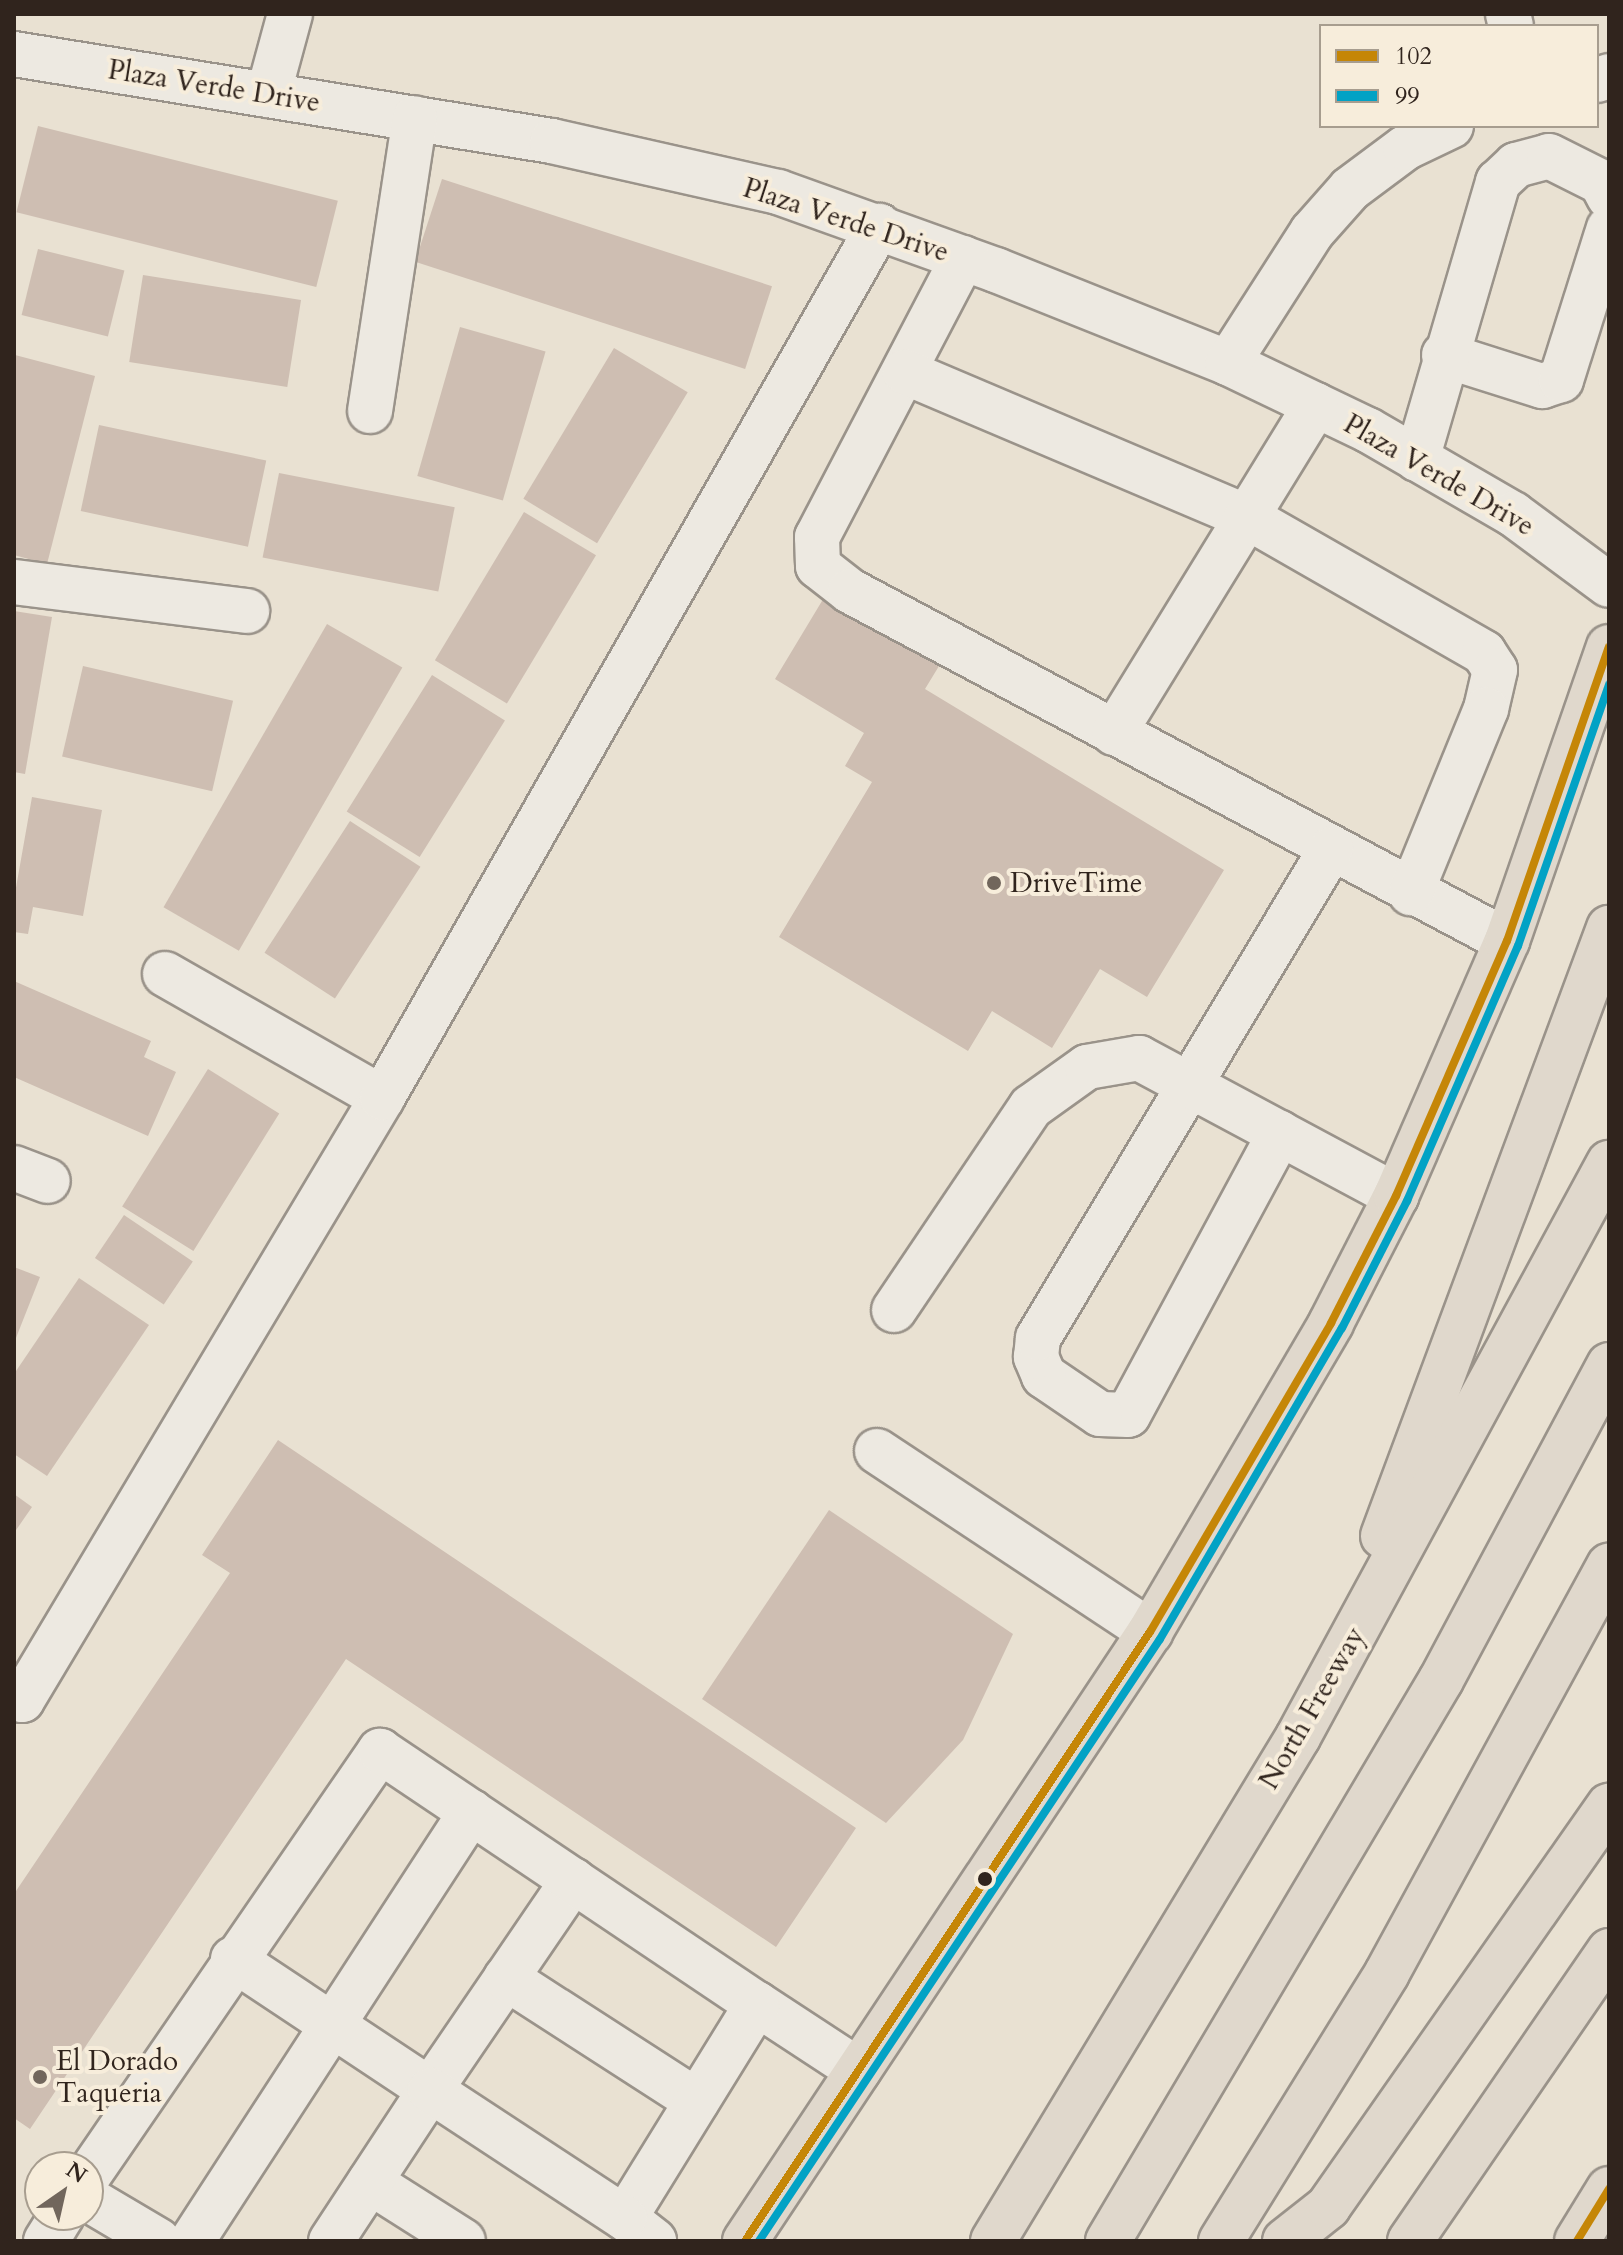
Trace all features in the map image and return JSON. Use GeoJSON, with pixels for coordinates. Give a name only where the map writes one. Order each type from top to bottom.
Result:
{"type":"FeatureCollection","features":[{"type":"Feature","properties":{"kind":"main road"},"geometry":{"type":"LineString","coordinates":[[745,2241],[1150,1632],[1264,1443],[1396,1196],[1507,941],[1609,647]]}},
{"type":"Feature","properties":{"kind":"main road"},"geometry":{"type":"LineString","coordinates":[[1298,1737],[1430,1423],[1609,928]]}},
{"type":"Feature","properties":{"kind":"main road","name":"North Freeway"},"geometry":{"type":"LineString","coordinates":[[993,2241],[1298,1737],[1609,1163]]}},
{"type":"Feature","properties":{"kind":"main road"},"geometry":{"type":"LineString","coordinates":[[1108,2241],[1402,1748],[1609,1365]]}},
{"type":"Feature","properties":{"kind":"main road"},"geometry":{"type":"LineString","coordinates":[[1221,2241],[1387,1973],[1609,1565]]}},
{"type":"Feature","properties":{"kind":"main road"},"geometry":{"type":"LineString","coordinates":[[1586,1610],[1609,1573]]}},
{"type":"Feature","properties":{"kind":"main road"},"geometry":{"type":"LineString","coordinates":[[1285,2241],[1328,2207],[1609,1806]]}},
{"type":"Feature","properties":{"kind":"main road"},"geometry":{"type":"LineString","coordinates":[[1410,2241],[1609,1951]]}},
{"type":"Feature","properties":{"kind":"main road"},"geometry":{"type":"LineString","coordinates":[[1577,2241],[1609,2189]]}},
{"type":"Feature","properties":{"kind":"street"},"geometry":{"type":"LineString","coordinates":[[268,95],[290,14]]}},
{"type":"Feature","properties":{"kind":"street","name":"Plaza Verde Drive"},"geometry":{"type":"LineString","coordinates":[[14,54],[552,141],[778,192],[879,226],[1228,363],[1316,405],[1513,514],[1609,585]]}},
{"type":"Feature","properties":{"kind":"street"},"geometry":{"type":"LineString","coordinates":[[370,411],[415,118]]}},
{"type":"Feature","properties":{"kind":"street"},"geometry":{"type":"LineString","coordinates":[[1228,363],[1312,232],[1350,189],[1405,148],[1447,128]]}},
{"type":"Feature","properties":{"kind":"street"},"geometry":{"type":"LineString","coordinates":[[1417,459],[1444,355],[1498,182],[1516,165],[1551,141],[1601,182],[1609,197]]}},
{"type":"Feature","properties":{"kind":"street"},"geometry":{"type":"LineString","coordinates":[[14,1694],[22,1700],[382,1098],[879,226]]}},
{"type":"Feature","properties":{"kind":"street"},"geometry":{"type":"LineString","coordinates":[[1444,355],[1542,386],[1561,380],[1609,228]]}},
{"type":"Feature","properties":{"kind":"street"},"geometry":{"type":"LineString","coordinates":[[963,258],[817,537],[818,566],[850,591],[1411,893],[1507,941]]}},
{"type":"Feature","properties":{"kind":"street"},"geometry":{"type":"LineString","coordinates":[[905,372],[1247,517],[1484,653],[1495,670],[1411,893]]}},
{"type":"Feature","properties":{"kind":"street"},"geometry":{"type":"LineString","coordinates":[[1114,733],[1316,405]]}},
{"type":"Feature","properties":{"kind":"street"},"geometry":{"type":"LineString","coordinates":[[14,582],[247,611]]}},
{"type":"Feature","properties":{"kind":"street"},"geometry":{"type":"LineString","coordinates":[[1280,1133],[1128,1415],[1100,1414],[1044,1376],[1036,1357],[1038,1338],[1192,1088],[1331,849]]}},
{"type":"Feature","properties":{"kind":"street"},"geometry":{"type":"LineString","coordinates":[[165,974],[382,1098]]}},
{"type":"Feature","properties":{"kind":"street"},"geometry":{"type":"LineString","coordinates":[[894,1310],[1031,1107],[1087,1067],[1139,1058],[1396,1196]]}},
{"type":"Feature","properties":{"kind":"street"},"geometry":{"type":"LineString","coordinates":[[877,1451],[1150,1632]]}},
{"type":"Feature","properties":{"kind":"street"},"geometry":{"type":"LineString","coordinates":[[104,2152],[233,1959],[380,1751],[858,2070]]}},
{"type":"Feature","properties":{"kind":"street"},"geometry":{"type":"LineString","coordinates":[[192,2241],[328,2022],[471,1812]]}},
{"type":"Feature","properties":{"kind":"street"},"geometry":{"type":"LineString","coordinates":[[338,2239],[370,2182],[430,2090],[573,1880]]}},
{"type":"Feature","properties":{"kind":"street"},"geometry":{"type":"LineString","coordinates":[[233,1959],[640,2229],[697,2101],[757,2004]]}},
{"type":"Feature","properties":{"kind":"street"},"geometry":{"type":"LineString","coordinates":[[506,1978],[697,2101]]}},
{"type":"Feature","properties":{"kind":"street"},"geometry":{"type":"LineString","coordinates":[[370,2182],[463,2241]]}},
{"type":"Feature","properties":{"kind":"street"},"geometry":{"type":"LineString","coordinates":[[104,2208],[159,2241]]}},
{"type":"Feature","properties":{"kind":"building"},"geometry":{"type":"Polygon","coordinates":[[[38,126],[338,201],[316,287],[16,212],[38,126]]]}},
{"type":"Feature","properties":{"kind":"building"},"geometry":{"type":"Polygon","coordinates":[[[442,179],[772,286],[745,369],[415,262],[442,179]]]}},
{"type":"Feature","properties":{"kind":"building"},"geometry":{"type":"Polygon","coordinates":[[[38,249],[124,271],[108,337],[22,315],[38,249]]]}},
{"type":"Feature","properties":{"kind":"building"},"geometry":{"type":"Polygon","coordinates":[[[143,275],[301,300],[287,387],[129,362],[143,275]]]}},
{"type":"Feature","properties":{"kind":"building"},"geometry":{"type":"Polygon","coordinates":[[[460,327],[546,352],[503,501],[417,476],[460,327]]]}},
{"type":"Feature","properties":{"kind":"building"},"geometry":{"type":"Polygon","coordinates":[[[614,348],[688,392],[597,543],[523,499],[614,348]]]}},
{"type":"Feature","properties":{"kind":"building"},"geometry":{"type":"Polygon","coordinates":[[[15,355],[95,376],[47,564],[14,555],[15,355]]]}},
{"type":"Feature","properties":{"kind":"building"},"geometry":{"type":"Polygon","coordinates":[[[99,425],[266,461],[248,547],[81,511],[99,425]]]}},
{"type":"Feature","properties":{"kind":"building"},"geometry":{"type":"Polygon","coordinates":[[[279,473],[455,507],[438,592],[263,557],[279,473]]]}},
{"type":"Feature","properties":{"kind":"building"},"geometry":{"type":"Polygon","coordinates":[[[524,512],[596,555],[507,704],[435,660],[524,512]]]}},
{"type":"Feature","properties":{"kind":"building"},"geometry":{"type":"Polygon","coordinates":[[[825,596],[939,666],[925,689],[1224,870],[1147,997],[1100,969],[1052,1048],[992,1011],[968,1051],[779,937],[872,782],[845,766],[864,733],[775,679],[825,596]]]}},
{"type":"Feature","properties":{"kind":"building"},"geometry":{"type":"Polygon","coordinates":[[[14,611],[52,617],[25,774],[14,772],[14,611]]]}},
{"type":"Feature","properties":{"kind":"building"},"geometry":{"type":"Polygon","coordinates":[[[327,624],[402,668],[239,951],[164,907],[327,624]]]}},
{"type":"Feature","properties":{"kind":"building"},"geometry":{"type":"Polygon","coordinates":[[[83,666],[233,701],[212,791],[62,757],[83,666]]]}},
{"type":"Feature","properties":{"kind":"building"},"geometry":{"type":"Polygon","coordinates":[[[432,675],[505,721],[420,857],[347,812],[432,675]]]}},
{"type":"Feature","properties":{"kind":"building"},"geometry":{"type":"Polygon","coordinates":[[[32,797],[102,810],[83,916],[33,907],[28,934],[14,932],[14,899],[32,797]]]}},
{"type":"Feature","properties":{"kind":"building"},"geometry":{"type":"Polygon","coordinates":[[[350,821],[420,867],[335,998],[264,953],[350,821]]]}},
{"type":"Feature","properties":{"kind":"building"},"geometry":{"type":"Polygon","coordinates":[[[14,981],[151,1041],[144,1057],[176,1072],[148,1136],[14,1077],[14,981]]]}},
{"type":"Feature","properties":{"kind":"building"},"geometry":{"type":"Polygon","coordinates":[[[208,1069],[279,1114],[193,1251],[122,1206],[208,1069]]]}},
{"type":"Feature","properties":{"kind":"building"},"geometry":{"type":"Polygon","coordinates":[[[124,1215],[193,1261],[164,1305],[95,1258],[124,1215]]]}},
{"type":"Feature","properties":{"kind":"building"},"geometry":{"type":"Polygon","coordinates":[[[14,1267],[40,1277],[14,1343],[14,1267]]]}},
{"type":"Feature","properties":{"kind":"building"},"geometry":{"type":"Polygon","coordinates":[[[79,1278],[149,1325],[47,1476],[14,1454],[14,1374],[79,1278]]]}},
{"type":"Feature","properties":{"kind":"building"},"geometry":{"type":"Polygon","coordinates":[[[278,1440],[856,1828],[776,1947],[346,1659],[30,2129],[14,2118],[14,1894],[230,1573],[202,1555],[278,1440]]]}},
{"type":"Feature","properties":{"kind":"building"},"geometry":{"type":"Polygon","coordinates":[[[14,1494],[32,1507],[14,1533],[14,1494]]]}},
{"type":"Feature","properties":{"kind":"building"},"geometry":{"type":"Polygon","coordinates":[[[829,1510],[1013,1634],[963,1740],[886,1823],[702,1699],[829,1510]]]}},
{"type":"Feature","properties":{"kind":"transit line","name":"102"},"geometry":{"type":"LineString","coordinates":[[745,2241],[1150,1632],[1331,1323],[1396,1196],[1507,941],[1609,647]]}},
{"type":"Feature","properties":{"kind":"transit line","name":"99"},"geometry":{"type":"LineString","coordinates":[[759,2241],[1160,1639],[1342,1328],[1407,1201],[1518,946],[1609,684]]}},
{"type":"Feature","properties":{"kind":"transit line","name":"102"},"geometry":{"type":"LineString","coordinates":[[1577,2241],[1609,2189]]}},
{"type":"Feature","properties":{"kind":"place","name":"DriveTime"},"geometry":{"type":"Point","coordinates":[994,883]}},
{"type":"Feature","properties":{"kind":"place","name":"El Dorado Taqueria"},"geometry":{"type":"Point","coordinates":[40,2077]}}]}
